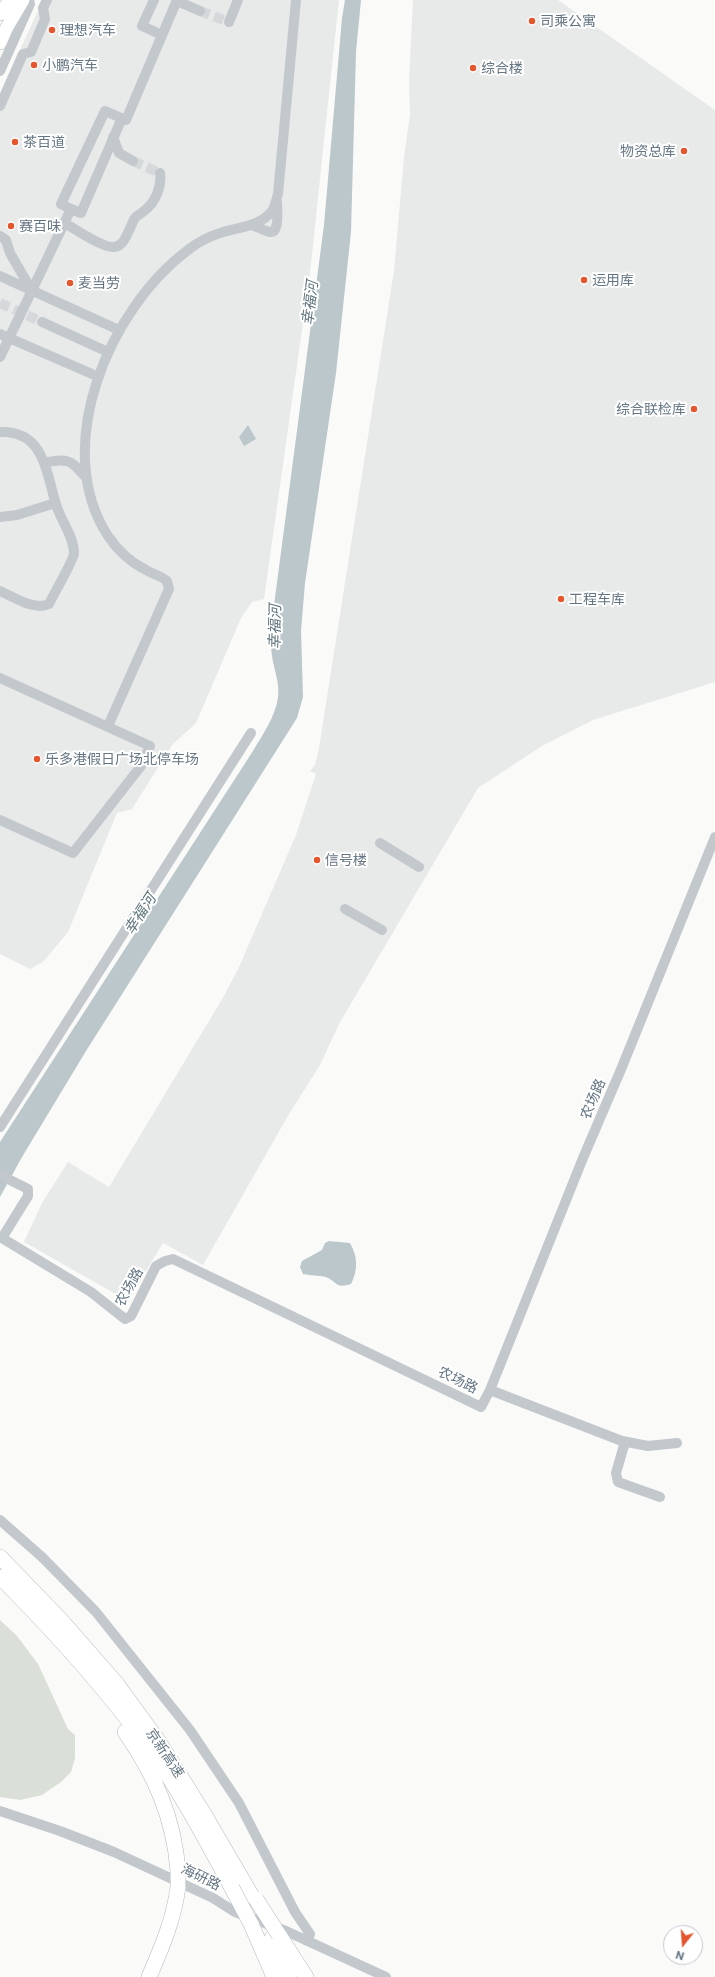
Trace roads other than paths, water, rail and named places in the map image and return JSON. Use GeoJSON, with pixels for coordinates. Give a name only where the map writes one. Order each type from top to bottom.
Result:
{"type":"FeatureCollection","features":[{"type":"Feature","properties":{"kind":"highway","name":"京新高速"},"geometry":{"type":"LineString","coordinates":[[0,1557],[60,1619],[116,1683],[159,1742],[240,1873],[274,1934]]}},
{"type":"Feature","properties":{"kind":"highway","name":"京新高速"},"geometry":{"type":"LineString","coordinates":[[0,1577],[49,1626],[104,1690],[148,1746],[194,1818],[251,1924],[274,1977]]}},
{"type":"Feature","properties":{"kind":"highway"},"geometry":{"type":"LineString","coordinates":[[49,1626],[65,1655],[116,1719],[154,1779],[172,1826],[176,1846],[178,1871],[178,1887],[175,1909],[168,1934],[149,1977]]}},
{"type":"Feature","properties":{"kind":"highway"},"geometry":{"type":"LineString","coordinates":[[274,1934],[289,1977]]}},
{"type":"Feature","properties":{"kind":"highway"},"geometry":{"type":"LineString","coordinates":[[274,1934],[306,1977]]}},
{"type":"Feature","properties":{"kind":"main road"},"geometry":{"type":"LineString","coordinates":[[0,14],[10,0]]}},
{"type":"Feature","properties":{"kind":"main road"},"geometry":{"type":"LineString","coordinates":[[0,43],[7,27],[23,0]]}},
{"type":"Feature","properties":{"kind":"street"},"geometry":{"type":"LineString","coordinates":[[0,71],[30,4],[28,0]]}},
{"type":"Feature","properties":{"kind":"street"},"geometry":{"type":"LineString","coordinates":[[0,106],[23,54],[31,52],[45,19],[43,8],[47,0]]}},
{"type":"Feature","properties":{"kind":"street"},"geometry":{"type":"LineString","coordinates":[[154,0],[142,26],[162,35]]}},
{"type":"Feature","properties":{"kind":"street"},"geometry":{"type":"LineString","coordinates":[[229,22],[238,0]]}},
{"type":"Feature","properties":{"kind":"street"},"geometry":{"type":"LineString","coordinates":[[251,225],[270,232],[274,231],[276,228],[277,198],[296,0]]}},
{"type":"Feature","properties":{"kind":"street"},"geometry":{"type":"LineString","coordinates":[[122,118],[81,213],[61,204],[105,111],[122,118],[126,120],[177,1],[200,11]]}},
{"type":"Feature","properties":{"kind":"street"},"geometry":{"type":"LineString","coordinates":[[114,137],[119,153],[133,162]]}},
{"type":"Feature","properties":{"kind":"street"},"geometry":{"type":"LineString","coordinates":[[64,223],[96,241],[112,247],[119,245],[125,239],[136,217],[151,205],[160,187],[160,173]]}},
{"type":"Feature","properties":{"kind":"street"},"geometry":{"type":"LineString","coordinates":[[108,726],[169,589],[169,585],[163,578],[128,560],[109,537],[92,503],[86,477],[86,443],[88,423],[99,377],[108,352],[119,330],[153,281],[187,251],[208,238],[261,221],[272,211],[277,198]]}},
{"type":"Feature","properties":{"kind":"street"},"geometry":{"type":"LineString","coordinates":[[0,358],[5,336],[32,291],[71,209]]}},
{"type":"Feature","properties":{"kind":"street"},"geometry":{"type":"LineString","coordinates":[[0,236],[6,240],[10,253],[32,291]]}},
{"type":"Feature","properties":{"kind":"street"},"geometry":{"type":"LineString","coordinates":[[0,276],[119,330]]}},
{"type":"Feature","properties":{"kind":"street"},"geometry":{"type":"LineString","coordinates":[[42,322],[108,352]]}},
{"type":"Feature","properties":{"kind":"street"},"geometry":{"type":"LineString","coordinates":[[5,336],[99,377]]}},
{"type":"Feature","properties":{"kind":"street"},"geometry":{"type":"LineString","coordinates":[[0,432],[18,434],[33,444],[42,455],[55,503],[72,542],[75,554],[49,604],[42,607],[32,605],[0,591]]}},
{"type":"Feature","properties":{"kind":"street"},"geometry":{"type":"LineString","coordinates":[[44,463],[64,461],[74,465],[80,473],[86,477]]}},
{"type":"Feature","properties":{"kind":"street"},"geometry":{"type":"LineString","coordinates":[[0,517],[17,515],[55,503]]}},
{"type":"Feature","properties":{"kind":"street"},"geometry":{"type":"LineString","coordinates":[[0,678],[150,746],[141,766],[73,852],[0,820]]}},
{"type":"Feature","properties":{"kind":"street"},"geometry":{"type":"LineString","coordinates":[[0,1127],[251,733]]}},
{"type":"Feature","properties":{"kind":"street","name":"农场路"},"geometry":{"type":"LineString","coordinates":[[0,1175],[28,1189],[28,1196],[1,1240],[91,1292],[125,1319],[131,1316],[156,1266],[165,1260],[173,1259],[481,1407],[490,1390],[583,1158],[622,1067],[715,837]]}},
{"type":"Feature","properties":{"kind":"street"},"geometry":{"type":"LineString","coordinates":[[380,843],[418,867]]}},
{"type":"Feature","properties":{"kind":"street"},"geometry":{"type":"LineString","coordinates":[[344,909],[382,930]]}},
{"type":"Feature","properties":{"kind":"street"},"geometry":{"type":"LineString","coordinates":[[490,1390],[625,1442],[648,1446],[677,1443]]}},
{"type":"Feature","properties":{"kind":"street"},"geometry":{"type":"LineString","coordinates":[[625,1442],[616,1473],[618,1482],[660,1497]]}},
{"type":"Feature","properties":{"kind":"street"},"geometry":{"type":"LineString","coordinates":[[0,1520],[42,1557],[96,1612],[190,1730],[239,1803],[295,1912],[310,1934],[307,1941]]}},
{"type":"Feature","properties":{"kind":"street","name":"海研路"},"geometry":{"type":"LineString","coordinates":[[0,1811],[60,1831],[114,1852],[213,1898],[235,1912],[307,1941],[386,1977]]}},
{"type":"Feature","properties":{"kind":"water","name":"幸福河"},"geometry":{"type":"Polygon","coordinates":[[[345,0],[361,0],[356,52],[351,232],[336,373],[305,583],[301,631],[303,697],[297,718],[86,1051],[22,1157],[0,1197],[0,1142],[253,751],[274,712],[278,698],[278,687],[271,650],[272,624],[324,225],[342,18],[345,0]]]}},
{"type":"Feature","properties":{"kind":"water"},"geometry":{"type":"Polygon","coordinates":[[[248,425],[256,439],[244,446],[239,437],[248,425]]]}},
{"type":"Feature","properties":{"kind":"water"},"geometry":{"type":"Polygon","coordinates":[[[329,1241],[350,1243],[353,1248],[356,1258],[356,1269],[351,1284],[342,1286],[326,1277],[303,1274],[300,1267],[302,1261],[322,1250],[325,1243],[329,1241]]]}},
{"type":"Feature","properties":{"kind":"tunnel"},"geometry":{"type":"LineString","coordinates":[[200,11],[229,22]]}},
{"type":"Feature","properties":{"kind":"tunnel"},"geometry":{"type":"LineString","coordinates":[[133,161],[160,173]]}},
{"type":"Feature","properties":{"kind":"tunnel"},"geometry":{"type":"LineString","coordinates":[[0,303],[42,322]]}},
{"type":"Feature","properties":{"kind":"place","name":"司乘公寓"},"geometry":{"type":"Point","coordinates":[532,21]}},
{"type":"Feature","properties":{"kind":"place","name":"理想汽车"},"geometry":{"type":"Point","coordinates":[52,30]}},
{"type":"Feature","properties":{"kind":"place","name":"小鹏汽车"},"geometry":{"type":"Point","coordinates":[34,65]}},
{"type":"Feature","properties":{"kind":"place","name":"综合楼"},"geometry":{"type":"Point","coordinates":[473,68]}},
{"type":"Feature","properties":{"kind":"place","name":"茶百道"},"geometry":{"type":"Point","coordinates":[15,142]}},
{"type":"Feature","properties":{"kind":"place","name":"物资总库"},"geometry":{"type":"Point","coordinates":[684,151]}},
{"type":"Feature","properties":{"kind":"place","name":"赛百味"},"geometry":{"type":"Point","coordinates":[11,226]}},
{"type":"Feature","properties":{"kind":"place","name":"运用库"},"geometry":{"type":"Point","coordinates":[584,280]}},
{"type":"Feature","properties":{"kind":"place","name":"麦当劳"},"geometry":{"type":"Point","coordinates":[70,283]}},
{"type":"Feature","properties":{"kind":"place","name":"综合联检库"},"geometry":{"type":"Point","coordinates":[694,409]}},
{"type":"Feature","properties":{"kind":"place","name":"工程车库"},"geometry":{"type":"Point","coordinates":[561,599]}},
{"type":"Feature","properties":{"kind":"place","name":"乐多港假日广场北停车场"},"geometry":{"type":"Point","coordinates":[37,759]}},
{"type":"Feature","properties":{"kind":"place","name":"信号楼"},"geometry":{"type":"Point","coordinates":[317,860]}}]}
